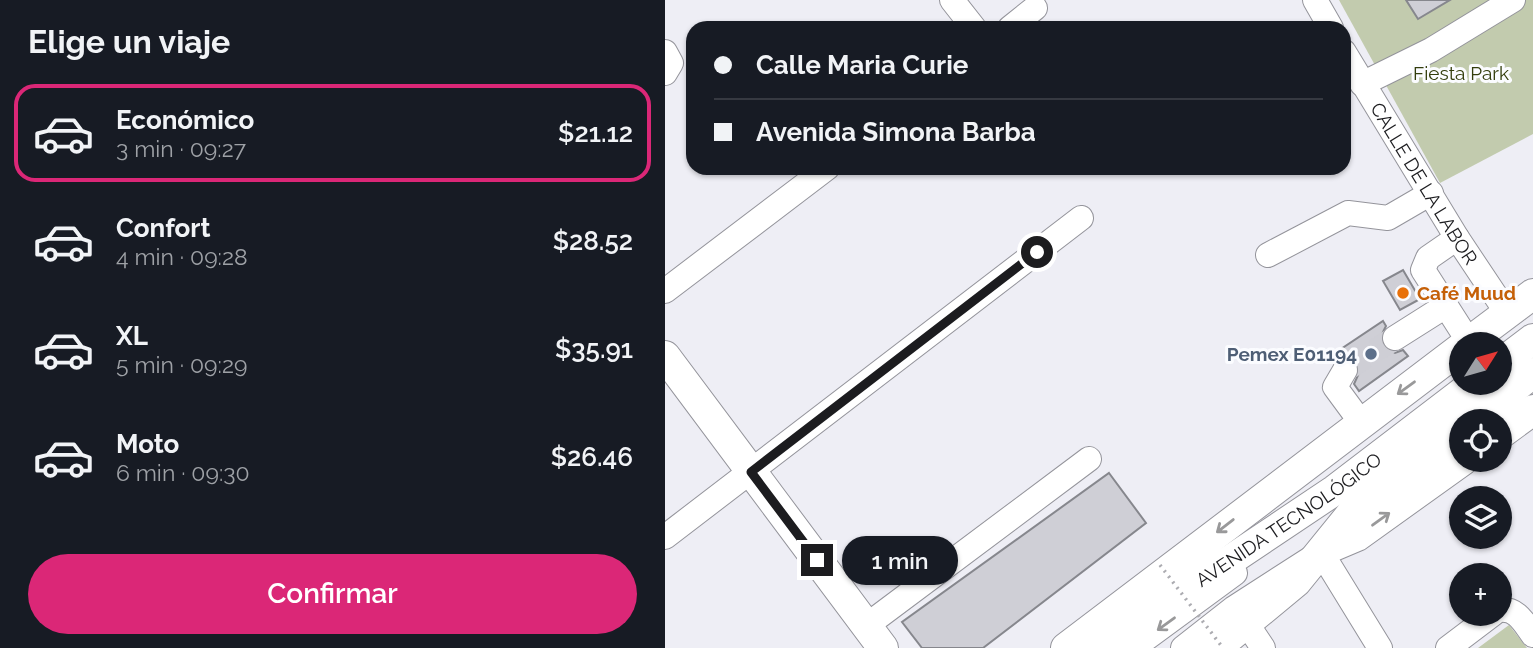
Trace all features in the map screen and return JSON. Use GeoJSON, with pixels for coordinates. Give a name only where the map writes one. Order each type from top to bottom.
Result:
{"type":"FeatureCollection","features":[{"type":"Feature","properties":{"kind":"main road"},"geometry":{"type":"LineString","coordinates":[[1482,332],[1533,295]]}},
{"type":"Feature","properties":{"kind":"main road"},"geometry":{"type":"LineString","coordinates":[[1512,355],[1533,339]]}},
{"type":"Feature","properties":{"kind":"main road"},"geometry":{"type":"LineString","coordinates":[[665,356],[874,641]]}},
{"type":"Feature","properties":{"kind":"main road"},"geometry":{"type":"LineString","coordinates":[[1066,648],[1360,421],[1449,357]]}},
{"type":"Feature","properties":{"kind":"main road"},"geometry":{"type":"LineString","coordinates":[[1487,409],[1533,373]]}},
{"type":"Feature","properties":{"kind":"main road","name":"AVENIDA TECNOLÓGICO"},"geometry":{"type":"LineString","coordinates":[[1216,648],[1255,636],[1321,552],[1344,502],[1461,396]]}},
{"type":"Feature","properties":{"kind":"main road"},"geometry":{"type":"LineString","coordinates":[[1512,425],[1533,410]]}},
{"type":"Feature","properties":{"kind":"main road","name":"AVENIDA TECNOLÓGICO"},"geometry":{"type":"LineString","coordinates":[[1099,648],[1449,436]]}},
{"type":"Feature","properties":{"kind":"main road"},"geometry":{"type":"LineString","coordinates":[[1321,552],[1357,536],[1449,470]]}},
{"type":"Feature","properties":{"kind":"street"},"geometry":{"type":"LineString","coordinates":[[952,0],[968,21]]}},
{"type":"Feature","properties":{"kind":"street"},"geometry":{"type":"LineString","coordinates":[[1315,0],[1327,21]]}},
{"type":"Feature","properties":{"kind":"street"},"geometry":{"type":"LineString","coordinates":[[1361,84],[1431,50],[1513,0]]}},
{"type":"Feature","properties":{"kind":"street"},"geometry":{"type":"LineString","coordinates":[[1019,21],[1035,8]]}},
{"type":"Feature","properties":{"kind":"street"},"geometry":{"type":"LineString","coordinates":[[665,52],[671,63],[665,73]]}},
{"type":"Feature","properties":{"kind":"street","name":"CALLE DE LA LABOR"},"geometry":{"type":"LineString","coordinates":[[1351,65],[1507,313]]}},
{"type":"Feature","properties":{"kind":"street"},"geometry":{"type":"LineString","coordinates":[[665,291],[819,175]]}},
{"type":"Feature","properties":{"kind":"street"},"geometry":{"type":"LineString","coordinates":[[1268,255],[1348,213],[1388,218],[1431,193]]}},
{"type":"Feature","properties":{"kind":"street"},"geometry":{"type":"LineString","coordinates":[[665,537],[1081,218]]}},
{"type":"Feature","properties":{"kind":"street"},"geometry":{"type":"LineString","coordinates":[[1457,237],[1427,258],[1423,270],[1458,332]]}},
{"type":"Feature","properties":{"kind":"street"},"geometry":{"type":"LineString","coordinates":[[1395,338],[1444,307]]}},
{"type":"Feature","properties":{"kind":"street"},"geometry":{"type":"LineString","coordinates":[[1345,370],[1335,387],[1360,421]]}},
{"type":"Feature","properties":{"kind":"street"},"geometry":{"type":"LineString","coordinates":[[874,641],[1089,459]]}},
{"type":"Feature","properties":{"kind":"street"},"geometry":{"type":"LineString","coordinates":[[1133,648],[1289,533],[1344,502]]}},
{"type":"Feature","properties":{"kind":"street"},"geometry":{"type":"LineString","coordinates":[[1183,648],[1234,608],[1321,552],[1346,588],[1380,648]]}},
{"type":"Feature","properties":{"kind":"street"},"geometry":{"type":"LineString","coordinates":[[1512,611],[1533,635]]}},
{"type":"Feature","properties":{"kind":"street"},"geometry":{"type":"LineString","coordinates":[[1448,648],[1477,626]]}},
{"type":"Feature","properties":{"kind":"path"},"geometry":{"type":"LineString","coordinates":[[1160,565],[1223,648]]}},
{"type":"Feature","properties":{"kind":"green space","name":"Fiesta Park"},"geometry":{"type":"Polygon","coordinates":[[[1339,0],[1533,0],[1533,134],[1440,183],[1339,0]]]}},
{"type":"Feature","properties":{"kind":"green space"},"geometry":{"type":"Polygon","coordinates":[[[1510,626],[1527,648],[1478,648],[1510,626]]]}},
{"type":"Feature","properties":{"kind":"building"},"geometry":{"type":"Polygon","coordinates":[[[1406,0],[1450,0],[1418,19],[1406,0]]]}},
{"type":"Feature","properties":{"kind":"building"},"geometry":{"type":"Polygon","coordinates":[[[1403,270],[1420,299],[1400,310],[1383,281],[1403,270]]]}},
{"type":"Feature","properties":{"kind":"building","name":"Pemex E01194"},"geometry":{"type":"Polygon","coordinates":[[[1383,321],[1386,326],[1380,338],[1383,346],[1395,353],[1403,350],[1408,356],[1359,391],[1354,384],[1360,371],[1358,362],[1346,355],[1338,357],[1335,353],[1383,321]]]}},
{"type":"Feature","properties":{"kind":"building"},"geometry":{"type":"Polygon","coordinates":[[[1109,473],[1146,523],[983,648],[922,648],[902,622],[1109,473]]]}},
{"type":"Feature","properties":{"kind":"tunnel"},"geometry":{"type":"LineString","coordinates":[[1345,370],[1395,338]]}},
{"type":"Feature","properties":{"kind":"place","name":"Café Muud"},"geometry":{"type":"Point","coordinates":[1403,293]}},
{"type":"Feature","properties":{"kind":"place","name":"Pemex E01194"},"geometry":{"type":"Point","coordinates":[1371,354]}},
{"type":"Feature","properties":{"kind":"route"},"geometry":{"type":"LineString","coordinates":[[817,560],[751,472],[1037,252]]}}]}
